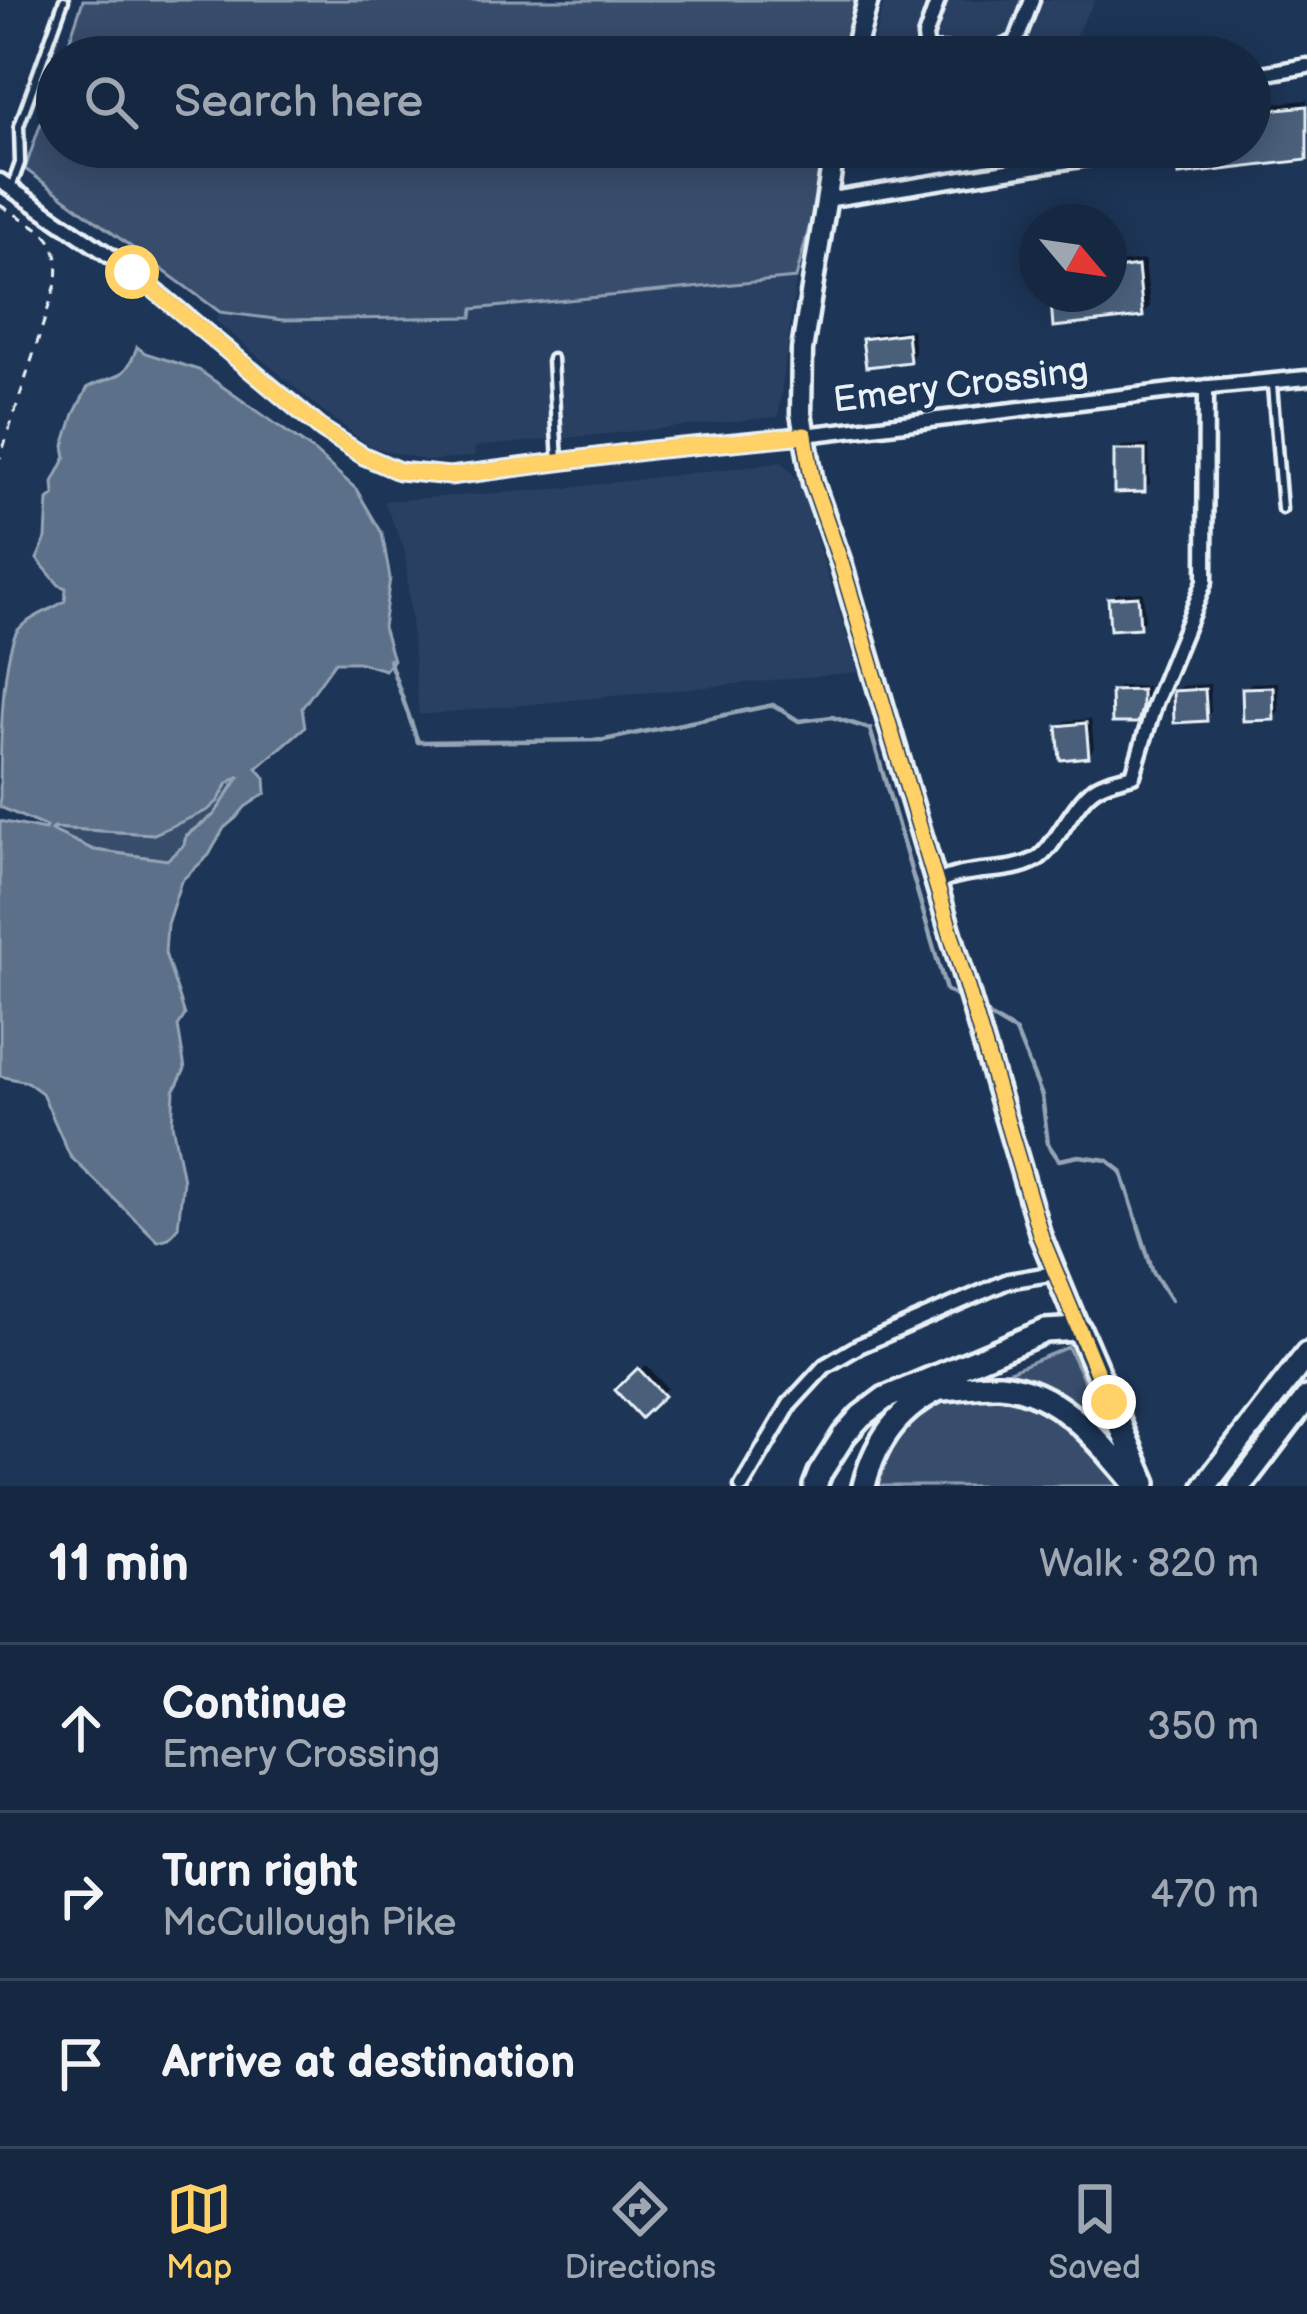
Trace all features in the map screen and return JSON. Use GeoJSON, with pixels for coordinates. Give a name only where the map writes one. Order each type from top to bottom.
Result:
{"type":"FeatureCollection","features":[{"type":"Feature","properties":{"kind":"main road"},"geometry":{"type":"LineString","coordinates":[[865,1486],[888,1428],[936,1390],[1078,1329]]}},
{"type":"Feature","properties":{"kind":"main road"},"geometry":{"type":"LineString","coordinates":[[815,1486],[844,1435],[885,1398],[1045,1330],[1078,1329]]}},
{"type":"Feature","properties":{"kind":"main road"},"geometry":{"type":"LineString","coordinates":[[1078,1329],[1146,1486]]}},
{"type":"Feature","properties":{"kind":"main road"},"geometry":{"type":"LineString","coordinates":[[1205,1486],[1307,1354]]}},
{"type":"Feature","properties":{"kind":"main road"},"geometry":{"type":"LineString","coordinates":[[936,1390],[1000,1385],[1043,1398],[1092,1434],[1137,1486]]}},
{"type":"Feature","properties":{"kind":"main road"},"geometry":{"type":"LineString","coordinates":[[1240,1486],[1307,1398]]}},
{"type":"Feature","properties":{"kind":"street"},"geometry":{"type":"LineString","coordinates":[[859,36],[868,0]]}},
{"type":"Feature","properties":{"kind":"street"},"geometry":{"type":"LineString","coordinates":[[925,36],[938,0]]}},
{"type":"Feature","properties":{"kind":"street"},"geometry":{"type":"LineString","coordinates":[[1018,36],[1032,0]]}},
{"type":"Feature","properties":{"kind":"street"},"geometry":{"type":"LineString","coordinates":[[1271,72],[1307,66]]}},
{"type":"Feature","properties":{"kind":"street"},"geometry":{"type":"LineString","coordinates":[[831,168],[802,350],[801,413],[813,483],[841,563],[1041,1237],[1078,1329]]}},
{"type":"Feature","properties":{"kind":"street"},"geometry":{"type":"LineString","coordinates":[[826,200],[1025,168]]}},
{"type":"Feature","properties":{"kind":"street","name":"Emery Crossing"},"geometry":{"type":"LineString","coordinates":[[5,184],[132,272],[323,430],[399,471],[450,476],[1307,378]]}},
{"type":"Feature","properties":{"kind":"street"},"geometry":{"type":"LineString","coordinates":[[936,883],[956,873],[1014,867],[1041,857],[1094,788],[1133,775],[1155,704],[1205,581],[1206,387]]}},
{"type":"Feature","properties":{"kind":"street"},"geometry":{"type":"LineString","coordinates":[[742,1486],[790,1404],[825,1366],[1008,1281],[1055,1273]]}},
{"type":"Feature","properties":{"kind":"lane"},"geometry":{"type":"LineString","coordinates":[[51,36],[64,0]]}},
{"type":"Feature","properties":{"kind":"lane"},"geometry":{"type":"LineString","coordinates":[[5,184],[20,163],[19,126],[36,78]]}},
{"type":"Feature","properties":{"kind":"lane"},"geometry":{"type":"LineString","coordinates":[[552,359],[558,461]]}},
{"type":"Feature","properties":{"kind":"lane"},"geometry":{"type":"LineString","coordinates":[[1272,381],[1282,509]]}},
{"type":"Feature","properties":{"kind":"path"},"geometry":{"type":"LineString","coordinates":[[0,206],[44,233],[59,260],[57,281],[0,458]]}},
{"type":"Feature","properties":{"kind":"shaded area"},"geometry":{"type":"Polygon","coordinates":[[[83,0],[867,0],[858,36],[71,36],[83,0]]]}},
{"type":"Feature","properties":{"kind":"shaded area"},"geometry":{"type":"Polygon","coordinates":[[[885,0],[1095,0],[1075,36],[875,36],[885,0]]]}},
{"type":"Feature","properties":{"kind":"shaded area"},"geometry":{"type":"Polygon","coordinates":[[[36,137],[36,168],[825,168],[796,278],[473,309],[472,317],[283,320],[220,312],[25,169],[36,137]]]}},
{"type":"Feature","properties":{"kind":"shaded area"},"geometry":{"type":"Polygon","coordinates":[[[796,278],[778,417],[475,447],[474,456],[429,461],[371,447],[216,321],[220,312],[283,320],[472,317],[473,309],[796,278]]]}},
{"type":"Feature","properties":{"kind":"shaded area"},"geometry":{"type":"Polygon","coordinates":[[[137,347],[199,370],[311,449],[356,489],[382,533],[390,578],[383,627],[393,660],[385,670],[358,662],[335,662],[302,708],[305,727],[257,768],[265,778],[266,793],[224,828],[209,855],[181,881],[167,924],[165,953],[185,1015],[178,1026],[185,1069],[174,1091],[172,1124],[183,1180],[178,1227],[169,1238],[158,1241],[70,1156],[42,1093],[27,1082],[0,1076],[0,821],[46,827],[0,807],[7,666],[17,631],[65,601],[66,588],[37,559],[46,538],[48,500],[54,495],[53,482],[66,457],[64,446],[74,414],[88,387],[119,375],[137,347]],[[240,776],[228,783],[208,810],[154,834],[51,830],[94,850],[167,860],[184,845],[186,836],[214,815],[240,776]]]}},
{"type":"Feature","properties":{"kind":"shaded area"},"geometry":{"type":"Polygon","coordinates":[[[782,462],[798,480],[858,672],[419,715],[405,551],[384,501],[569,488],[782,462]]]}},
{"type":"Feature","properties":{"kind":"shaded area"},"geometry":{"type":"Polygon","coordinates":[[[242,772],[214,815],[186,835],[184,845],[167,860],[94,850],[51,831],[154,834],[218,801],[228,783],[242,772]]]}},
{"type":"Feature","properties":{"kind":"shaded area"},"geometry":{"type":"Polygon","coordinates":[[[1068,1347],[1119,1454],[997,1376],[1068,1347]]]}},
{"type":"Feature","properties":{"kind":"shaded area"},"geometry":{"type":"Polygon","coordinates":[[[974,1392],[1021,1396],[1063,1417],[1126,1486],[874,1486],[889,1449],[909,1423],[935,1405],[974,1392]]]}},
{"type":"Feature","properties":{"kind":"building"},"geometry":{"type":"Polygon","coordinates":[[[1307,106],[1307,160],[1271,164],[1271,110],[1307,106]]]}},
{"type":"Feature","properties":{"kind":"building"},"geometry":{"type":"Polygon","coordinates":[[[1178,168],[1239,168],[1179,175],[1178,168]]]}},
{"type":"Feature","properties":{"kind":"building"},"geometry":{"type":"Polygon","coordinates":[[[1138,266],[1143,317],[1053,327],[1052,312],[1127,312],[1127,268],[1138,266]]]}},
{"type":"Feature","properties":{"kind":"building"},"geometry":{"type":"Polygon","coordinates":[[[907,333],[910,362],[866,367],[862,339],[907,333]]]}},
{"type":"Feature","properties":{"kind":"building"},"geometry":{"type":"Polygon","coordinates":[[[1114,450],[1145,450],[1145,492],[1114,493],[1114,450]]]}},
{"type":"Feature","properties":{"kind":"building"},"geometry":{"type":"Polygon","coordinates":[[[1138,596],[1140,628],[1110,630],[1108,598],[1138,596]]]}},
{"type":"Feature","properties":{"kind":"building"},"geometry":{"type":"Polygon","coordinates":[[[1273,687],[1274,720],[1243,721],[1242,688],[1273,687]]]}},
{"type":"Feature","properties":{"kind":"building"},"geometry":{"type":"Polygon","coordinates":[[[1205,689],[1207,721],[1174,723],[1173,691],[1205,689]]]}},
{"type":"Feature","properties":{"kind":"building"},"geometry":{"type":"Polygon","coordinates":[[[1142,690],[1138,723],[1112,723],[1111,691],[1142,690]]]}},
{"type":"Feature","properties":{"kind":"building"},"geometry":{"type":"Polygon","coordinates":[[[1086,723],[1089,757],[1060,760],[1057,726],[1086,723]]]}},
{"type":"Feature","properties":{"kind":"building"},"geometry":{"type":"Polygon","coordinates":[[[638,1368],[664,1396],[641,1418],[615,1390],[638,1368]]]}},
{"type":"Feature","properties":{"kind":"waterway"},"geometry":{"type":"LineString","coordinates":[[389,660],[418,742],[604,740],[773,705],[799,721],[832,717],[870,729],[946,990],[958,997]]}},
{"type":"Feature","properties":{"kind":"waterway"},"geometry":{"type":"LineString","coordinates":[[987,1015],[1016,1032],[1042,1096],[1048,1144],[1059,1160],[1079,1156],[1107,1160],[1121,1171],[1153,1272],[1171,1300]]}},
{"type":"Feature","properties":{"kind":"route"},"geometry":{"type":"LineString","coordinates":[[132,272],[323,430],[399,471],[450,476],[805,435],[813,483],[841,563],[1041,1237],[1109,1402]]}}]}
